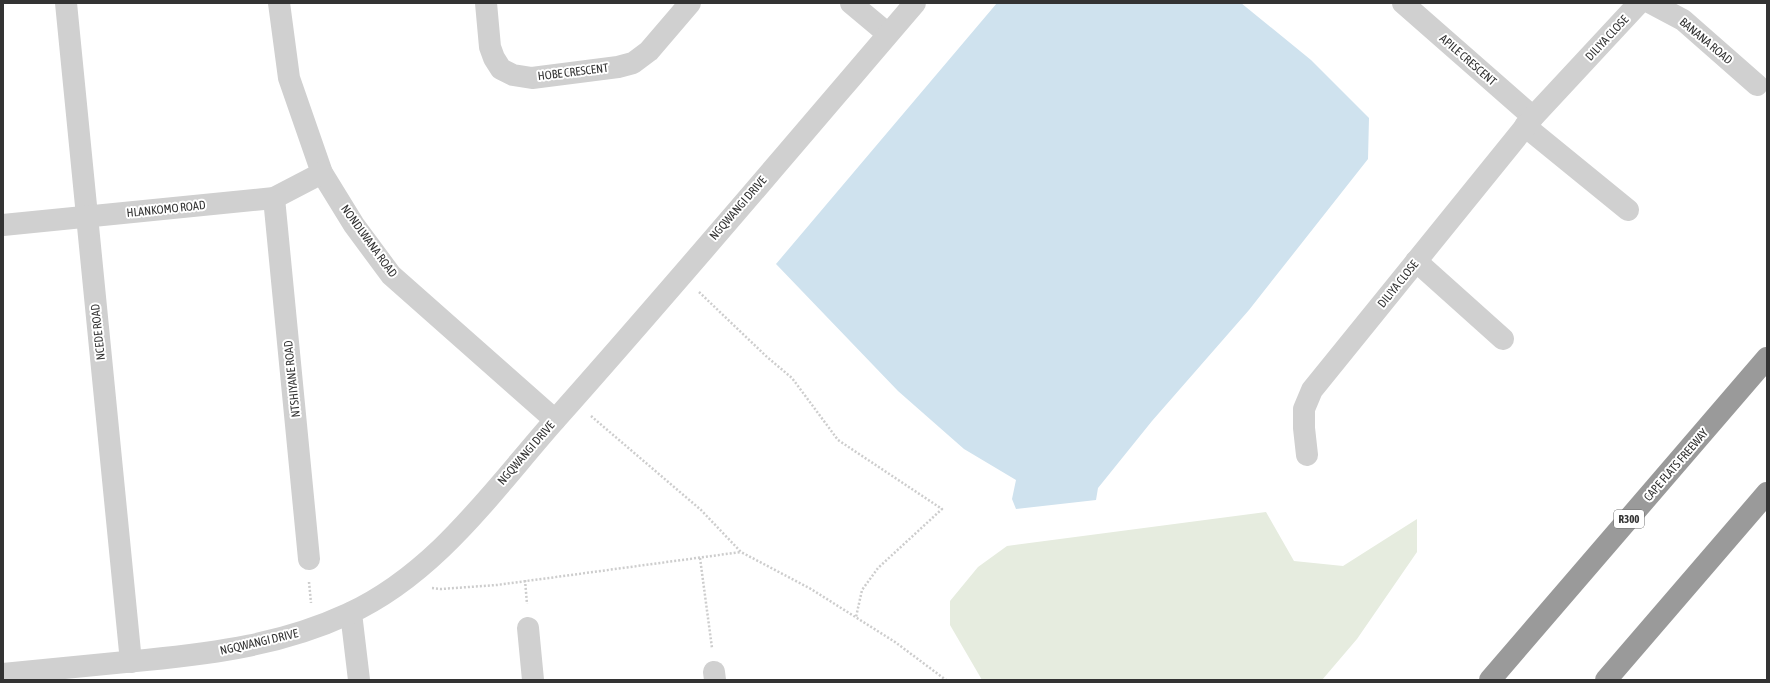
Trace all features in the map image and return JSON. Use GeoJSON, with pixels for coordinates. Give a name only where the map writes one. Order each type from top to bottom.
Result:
{"type":"FeatureCollection","features":[{"type":"Feature","properties":{"kind":"highway","name":"CAPE FLATS FREEWAY"},"geometry":{"type":"LineString","coordinates":[[1490,680],[1767,358]]}},
{"type":"Feature","properties":{"kind":"highway"},"geometry":{"type":"LineString","coordinates":[[1606,680],[1767,493]]}},
{"type":"Feature","properties":{"kind":"street","name":"NCEDE ROAD"},"geometry":{"type":"LineString","coordinates":[[66,3],[131,662]]}},
{"type":"Feature","properties":{"kind":"street","name":"NONDLWANA ROAD"},"geometry":{"type":"LineString","coordinates":[[279,3],[289,78],[322,173],[354,225],[391,275],[556,420]]}},
{"type":"Feature","properties":{"kind":"street","name":"HOBE CRESCENT"},"geometry":{"type":"LineString","coordinates":[[486,3],[490,47],[494,58],[502,69],[513,75],[532,78],[618,67],[633,63],[649,51],[690,3]]}},
{"type":"Feature","properties":{"kind":"street"},"geometry":{"type":"LineString","coordinates":[[851,3],[888,34]]}},
{"type":"Feature","properties":{"kind":"street","name":"NGQWANGI DRIVE"},"geometry":{"type":"LineString","coordinates":[[3,674],[206,654],[249,647],[317,627],[351,613],[412,575],[435,555],[556,420],[915,3]]}},
{"type":"Feature","properties":{"kind":"street","name":"APILE CRESCENT"},"geometry":{"type":"LineString","coordinates":[[1403,3],[1529,122]]}},
{"type":"Feature","properties":{"kind":"street","name":"DILIYA CLOSE"},"geometry":{"type":"LineString","coordinates":[[1307,454],[1304,428],[1304,409],[1312,390],[1529,122],[1639,3]]}},
{"type":"Feature","properties":{"kind":"street","name":"BANANA ROAD"},"geometry":{"type":"LineString","coordinates":[[1651,3],[1683,20],[1757,85]]}},
{"type":"Feature","properties":{"kind":"street"},"geometry":{"type":"LineString","coordinates":[[1529,122],[1628,210]]}},
{"type":"Feature","properties":{"kind":"street","name":"HLANKOMO ROAD"},"geometry":{"type":"LineString","coordinates":[[3,225],[274,198],[322,173]]}},
{"type":"Feature","properties":{"kind":"street","name":"NTSHIYANE ROAD"},"geometry":{"type":"LineString","coordinates":[[274,198],[309,559]]}},
{"type":"Feature","properties":{"kind":"street"},"geometry":{"type":"LineString","coordinates":[[1416,261],[1503,339]]}},
{"type":"Feature","properties":{"kind":"street"},"geometry":{"type":"LineString","coordinates":[[351,613],[359,680]]}},
{"type":"Feature","properties":{"kind":"street"},"geometry":{"type":"LineString","coordinates":[[528,628],[533,680]]}},
{"type":"Feature","properties":{"kind":"path"},"geometry":{"type":"LineString","coordinates":[[694,287],[761,352],[792,378],[838,440],[942,510],[878,568],[862,590],[856,617]]}},
{"type":"Feature","properties":{"kind":"path"},"geometry":{"type":"LineString","coordinates":[[586,412],[701,510],[742,552],[811,589],[856,617],[895,642],[946,680]]}},
{"type":"Feature","properties":{"kind":"path"},"geometry":{"type":"LineString","coordinates":[[430,587],[441,589],[497,585],[742,552]]}},
{"type":"Feature","properties":{"kind":"path"},"geometry":{"type":"LineString","coordinates":[[700,558],[714,676]]}},
{"type":"Feature","properties":{"kind":"shaded area"},"geometry":{"type":"Polygon","coordinates":[[[1266,512],[1294,561],[1343,566],[1417,519],[1417,552],[1357,639],[1322,680],[982,680],[950,625],[950,601],[978,567],[1007,546],[1266,512]]]}},
{"type":"Feature","properties":{"kind":"water"},"geometry":{"type":"Polygon","coordinates":[[[997,3],[1241,3],[1311,60],[1369,118],[1368,159],[1249,310],[1152,421],[1098,488],[1096,500],[1016,509],[1012,499],[1016,480],[964,449],[898,391],[776,264],[997,3]]]}}]}
